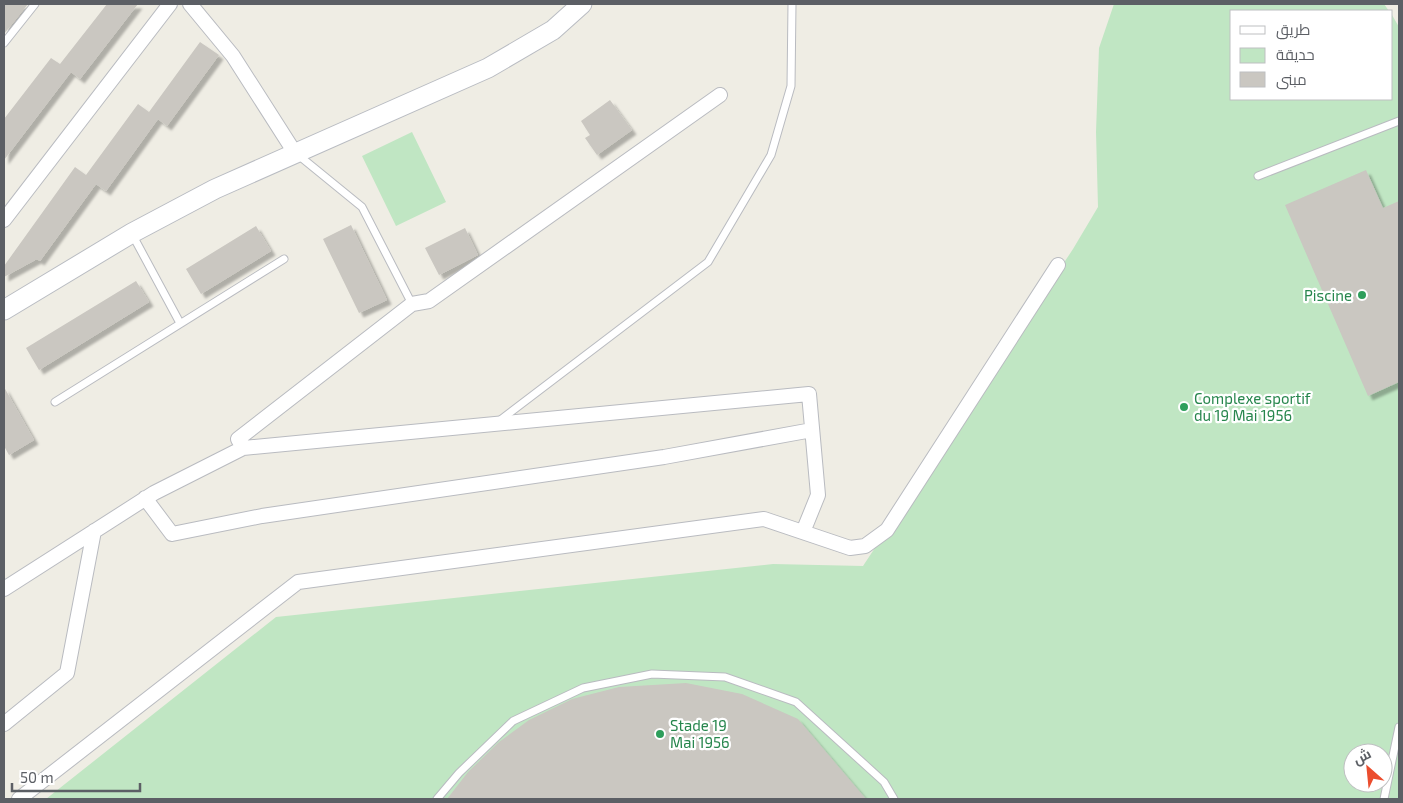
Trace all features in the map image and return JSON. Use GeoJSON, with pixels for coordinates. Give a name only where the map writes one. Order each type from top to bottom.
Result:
{"type":"FeatureCollection","features":[{"type":"Feature","properties":{"kind":"main road"},"geometry":{"type":"LineString","coordinates":[[4,310],[132,233],[215,189],[488,68],[553,30],[582,4]]}},
{"type":"Feature","properties":{"kind":"street"},"geometry":{"type":"LineString","coordinates":[[4,220],[170,4]]}},
{"type":"Feature","properties":{"kind":"street"},"geometry":{"type":"LineString","coordinates":[[190,4],[233,56],[295,153]]}},
{"type":"Feature","properties":{"kind":"street"},"geometry":{"type":"LineString","coordinates":[[243,448],[238,439],[412,304],[429,301],[720,95]]}},
{"type":"Feature","properties":{"kind":"street"},"geometry":{"type":"LineString","coordinates":[[18,799],[298,582],[764,519],[850,548],[865,546],[887,530],[1058,265]]}},
{"type":"Feature","properties":{"kind":"street"},"geometry":{"type":"LineString","coordinates":[[4,589],[145,498],[243,448],[809,394],[818,495],[803,532]]}},
{"type":"Feature","properties":{"kind":"street"},"geometry":{"type":"LineString","coordinates":[[145,498],[172,534],[262,516],[664,457],[812,430]]}},
{"type":"Feature","properties":{"kind":"street"},"geometry":{"type":"LineString","coordinates":[[4,724],[67,672],[94,531]]}},
{"type":"Feature","properties":{"kind":"lane"},"geometry":{"type":"LineString","coordinates":[[4,43],[35,4]]}},
{"type":"Feature","properties":{"kind":"lane"},"geometry":{"type":"LineString","coordinates":[[495,424],[708,262],[771,155],[791,86],[792,4]]}},
{"type":"Feature","properties":{"kind":"lane"},"geometry":{"type":"LineString","coordinates":[[1258,176],[1399,121]]}},
{"type":"Feature","properties":{"kind":"lane"},"geometry":{"type":"LineString","coordinates":[[295,153],[362,207],[412,304]]}},
{"type":"Feature","properties":{"kind":"lane"},"geometry":{"type":"LineString","coordinates":[[132,233],[180,324]]}},
{"type":"Feature","properties":{"kind":"lane"},"geometry":{"type":"LineString","coordinates":[[56,402],[284,259]]}},
{"type":"Feature","properties":{"kind":"lane"},"geometry":{"type":"LineString","coordinates":[[437,799],[512,721],[583,688],[652,674],[725,678],[796,702],[884,782],[894,799]]}},
{"type":"Feature","properties":{"kind":"lane"},"geometry":{"type":"LineString","coordinates":[[1384,799],[1399,727]]}},
{"type":"Feature","properties":{"kind":"green space","name":"Complexe sportif du 19 Mai 1956"},"geometry":{"type":"Polygon","coordinates":[[[1114,4],[1384,4],[1388,10],[1230,10],[1230,100],[1393,100],[1393,17],[1399,27],[1399,799],[46,799],[276,617],[773,564],[863,566],[1073,249],[1098,207],[1096,132],[1099,48],[1114,4]]]}},
{"type":"Feature","properties":{"kind":"green space"},"geometry":{"type":"Polygon","coordinates":[[[412,132],[446,202],[396,226],[362,156],[412,132]]]}},
{"type":"Feature","properties":{"kind":"building"},"geometry":{"type":"Polygon","coordinates":[[[4,4],[28,4],[4,34],[4,4]]]}},
{"type":"Feature","properties":{"kind":"building"},"geometry":{"type":"Polygon","coordinates":[[[107,4],[138,4],[80,79],[71,72],[4,160],[4,119],[51,58],[60,64],[107,4]]]}},
{"type":"Feature","properties":{"kind":"building"},"geometry":{"type":"Polygon","coordinates":[[[200,42],[219,55],[167,126],[158,119],[106,191],[96,184],[40,261],[37,259],[4,277],[4,266],[75,167],[86,175],[138,104],[149,112],[200,42]]]}},
{"type":"Feature","properties":{"kind":"building"},"geometry":{"type":"Polygon","coordinates":[[[610,100],[632,130],[597,155],[585,138],[590,135],[581,121],[610,100]]]}},
{"type":"Feature","properties":{"kind":"building","name":"Piscine"},"geometry":{"type":"Polygon","coordinates":[[[1366,170],[1383,208],[1399,201],[1399,382],[1368,396],[1285,205],[1366,170]]]}},
{"type":"Feature","properties":{"kind":"building"},"geometry":{"type":"Polygon","coordinates":[[[351,225],[387,300],[359,313],[323,239],[351,225]]]}},
{"type":"Feature","properties":{"kind":"building"},"geometry":{"type":"Polygon","coordinates":[[[256,226],[271,251],[201,294],[186,269],[256,226]]]}},
{"type":"Feature","properties":{"kind":"building"},"geometry":{"type":"Polygon","coordinates":[[[465,228],[478,255],[439,275],[425,248],[465,228]]]}},
{"type":"Feature","properties":{"kind":"building"},"geometry":{"type":"Polygon","coordinates":[[[136,281],[149,302],[39,370],[26,348],[136,281]]]}},
{"type":"Feature","properties":{"kind":"building"},"geometry":{"type":"Polygon","coordinates":[[[4,387],[34,440],[9,455],[4,446],[4,387]]]}},
{"type":"Feature","properties":{"kind":"building","name":"Stade 19 Mai 1956"},"geometry":{"type":"Polygon","coordinates":[[[686,683],[742,694],[798,719],[866,799],[447,799],[468,772],[499,742],[529,720],[572,699],[619,687],[686,683]]]}},
{"type":"Feature","properties":{"kind":"place","name":"Piscine"},"geometry":{"type":"Point","coordinates":[1362,295]}},
{"type":"Feature","properties":{"kind":"place","name":"Complexe sportif du 19 Mai 1956"},"geometry":{"type":"Point","coordinates":[1184,407]}},
{"type":"Feature","properties":{"kind":"place","name":"Stade 19 Mai 1956"},"geometry":{"type":"Point","coordinates":[660,734]}}]}
